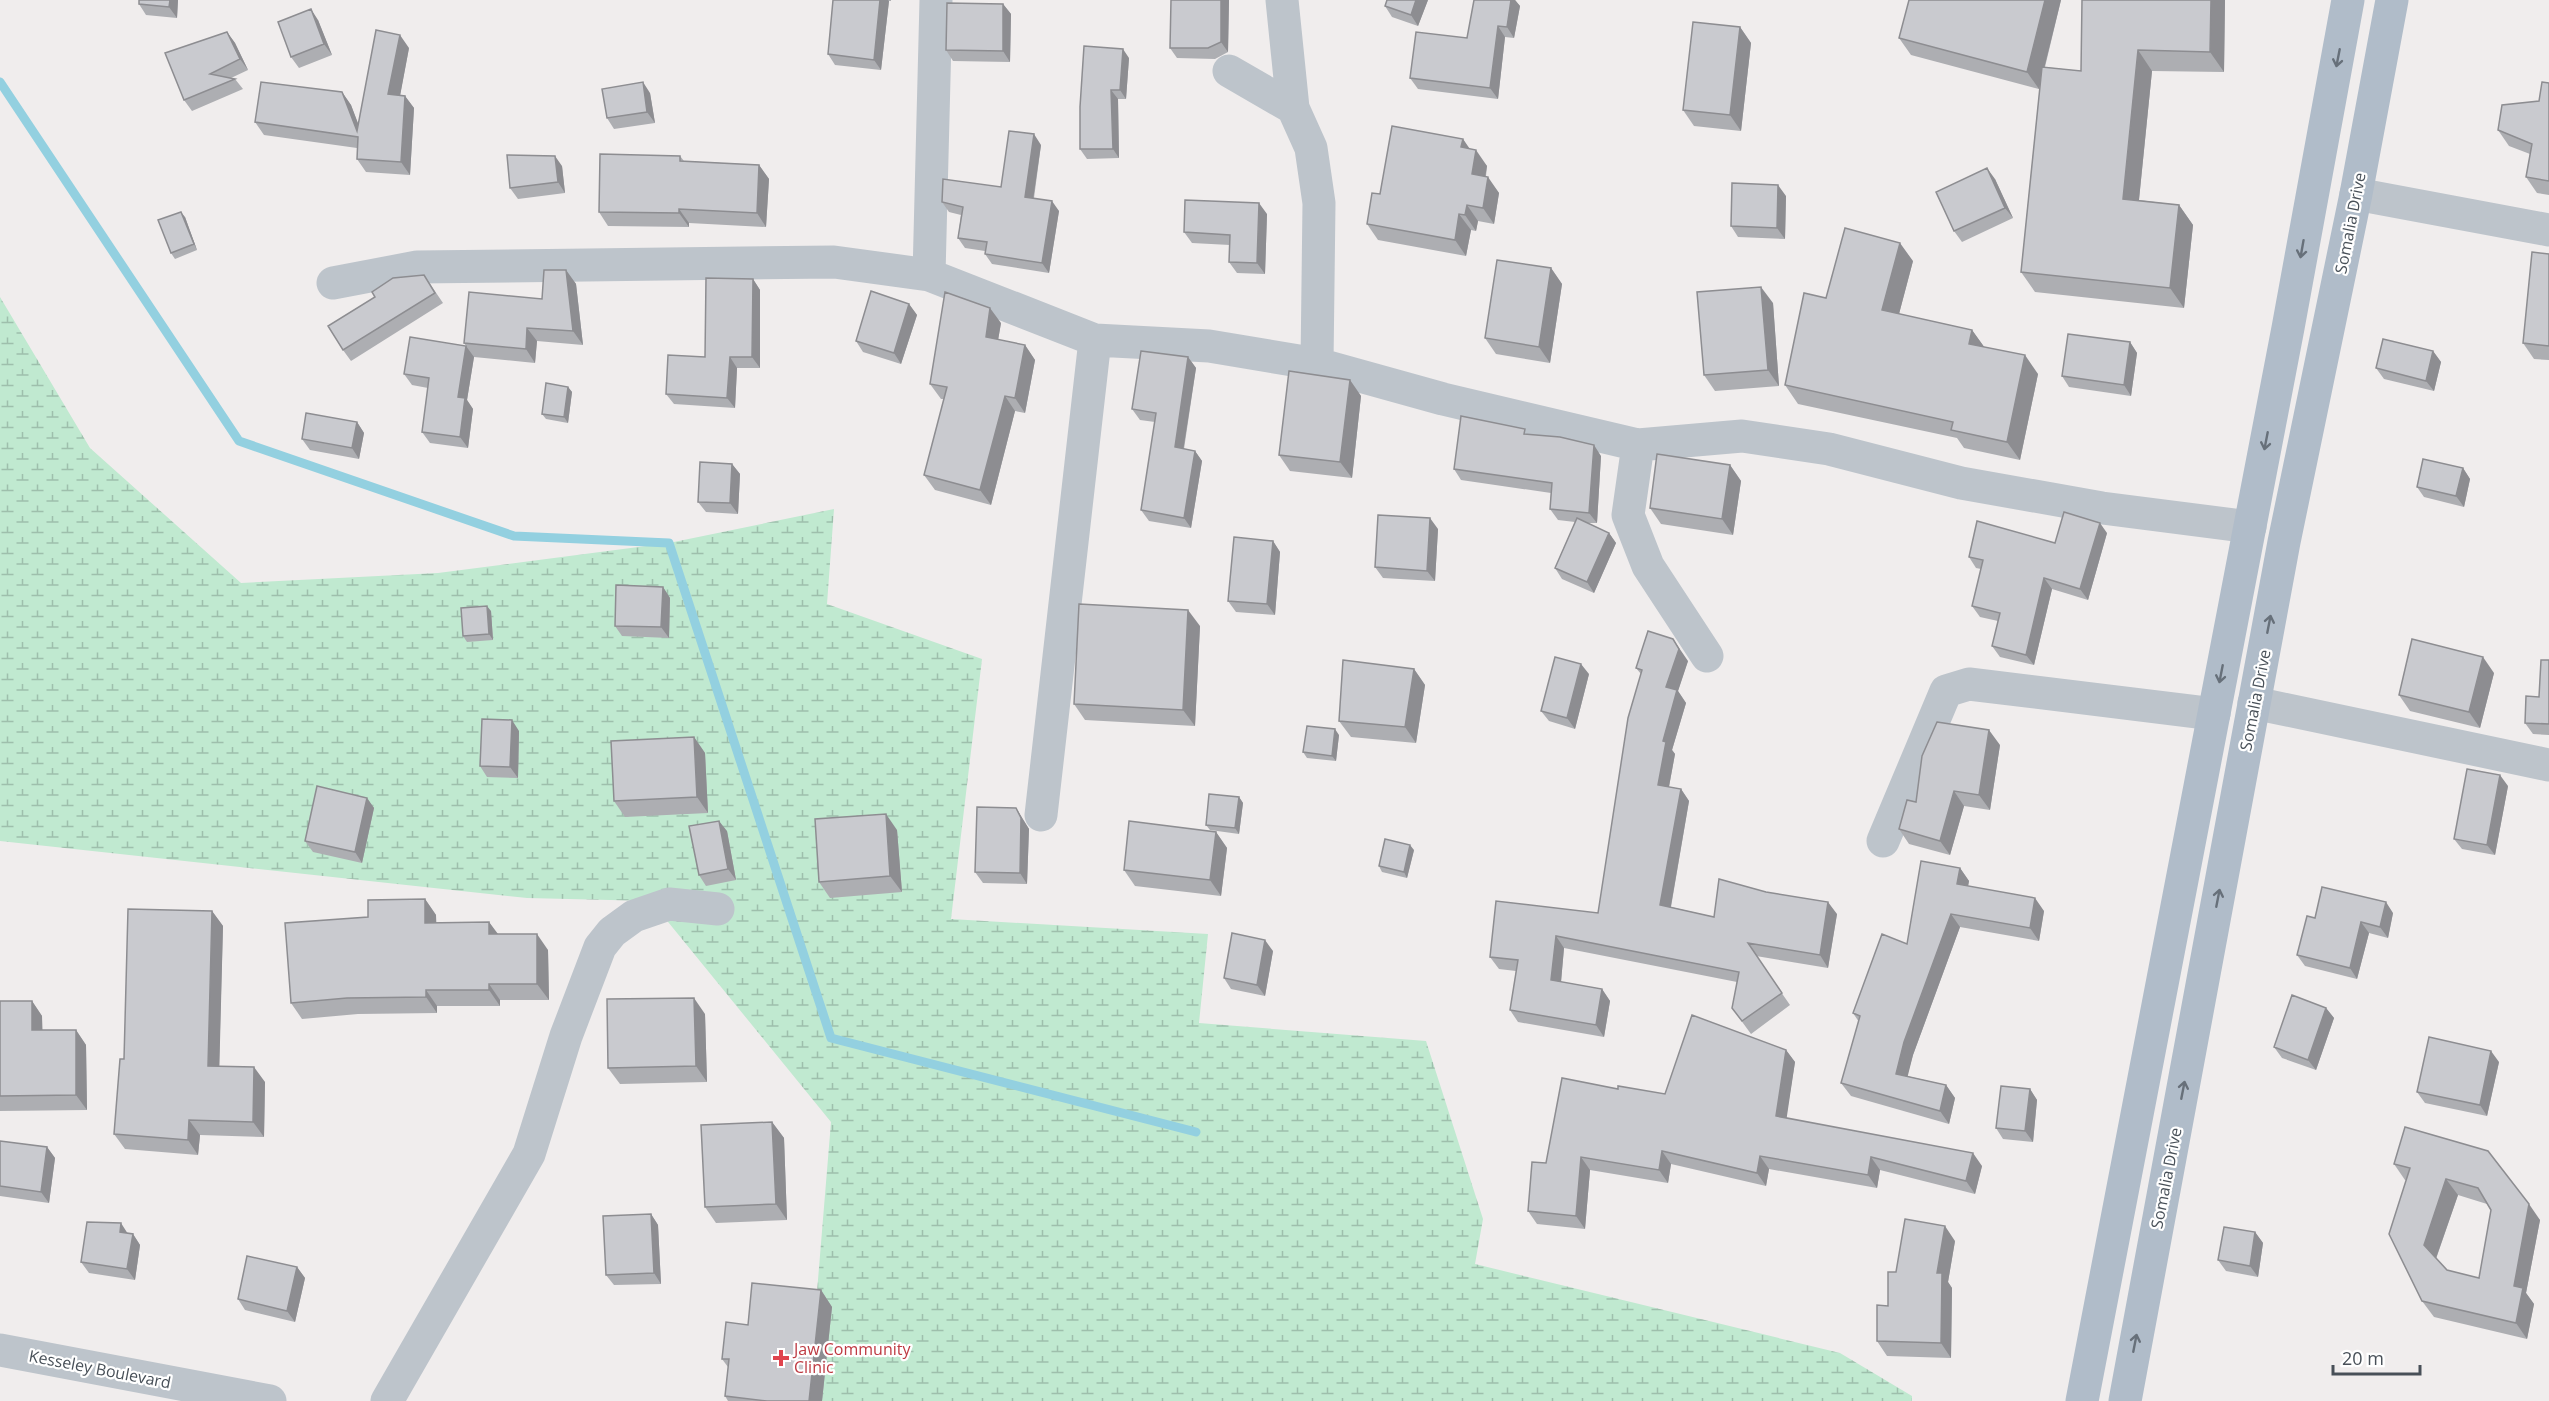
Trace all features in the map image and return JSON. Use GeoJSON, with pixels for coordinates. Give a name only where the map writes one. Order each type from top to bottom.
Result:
{"type":"FeatureCollection","features":[{"type":"Feature","properties":{"kind":"main road"},"geometry":{"type":"LineString","coordinates":[[2082,1401],[2250,527],[2348,0]]}},
{"type":"Feature","properties":{"kind":"main road","name":"Somalia Drive"},"geometry":{"type":"LineString","coordinates":[[2125,1401],[2284,542],[2356,194],[2392,0]]}},
{"type":"Feature","properties":{"kind":"street"},"geometry":{"type":"LineString","coordinates":[[929,275],[936,0]]}},
{"type":"Feature","properties":{"kind":"street"},"geometry":{"type":"LineString","coordinates":[[1282,0],[1293,108],[1311,148],[1319,204],[1317,364]]}},
{"type":"Feature","properties":{"kind":"street"},"geometry":{"type":"LineString","coordinates":[[1229,71],[1293,108]]}},
{"type":"Feature","properties":{"kind":"street"},"geometry":{"type":"LineString","coordinates":[[2356,194],[2549,230]]}},
{"type":"Feature","properties":{"kind":"street"},"geometry":{"type":"LineString","coordinates":[[333,283],[417,267],[834,262],[929,275],[1095,340],[1209,346],[1317,364],[1443,399],[1638,445],[1742,436],[1829,449],[1961,483],[2079,504],[2250,527]]}},
{"type":"Feature","properties":{"kind":"street"},"geometry":{"type":"LineString","coordinates":[[1041,815],[1095,340]]}},
{"type":"Feature","properties":{"kind":"street"},"geometry":{"type":"LineString","coordinates":[[1638,445],[1628,515],[1648,566],[1707,656]]}},
{"type":"Feature","properties":{"kind":"street"},"geometry":{"type":"LineString","coordinates":[[1883,841],[1946,692],[1969,684],[2214,714]]}},
{"type":"Feature","properties":{"kind":"street"},"geometry":{"type":"LineString","coordinates":[[2254,703],[2549,765]]}},
{"type":"Feature","properties":{"kind":"street"},"geometry":{"type":"LineString","coordinates":[[387,1401],[529,1154],[566,1036],[600,947],[612,932],[634,916],[669,904],[718,909]]}},
{"type":"Feature","properties":{"kind":"street","name":"Kesseley Boulevard"},"geometry":{"type":"LineString","coordinates":[[0,1350],[270,1401]]}},
{"type":"Feature","properties":{"kind":"green space"},"geometry":{"type":"Polygon","coordinates":[[[0,297],[90,448],[241,583],[438,573],[669,543],[834,509],[827,604],[982,659],[951,919],[1208,934],[1199,1023],[1426,1041],[1483,1219],[1475,1264],[1840,1353],[1912,1396],[1912,1401],[808,1401],[831,1122],[651,901],[527,898],[0,841],[0,297]]]}},
{"type":"Feature","properties":{"kind":"building"},"geometry":{"type":"Polygon","coordinates":[[[139,0],[170,0],[169,7],[139,4],[139,0]]]}},
{"type":"Feature","properties":{"kind":"building"},"geometry":{"type":"Polygon","coordinates":[[[833,0],[880,0],[874,60],[828,54],[833,0]]]}},
{"type":"Feature","properties":{"kind":"building"},"geometry":{"type":"Polygon","coordinates":[[[1171,0],[1221,0],[1221,42],[1208,48],[1170,48],[1171,0]]]}},
{"type":"Feature","properties":{"kind":"building"},"geometry":{"type":"Polygon","coordinates":[[[1387,0],[1416,0],[1411,15],[1385,6],[1387,0]]]}},
{"type":"Feature","properties":{"kind":"building"},"geometry":{"type":"Polygon","coordinates":[[[1474,0],[1511,0],[1507,27],[1498,26],[1490,88],[1410,78],[1416,32],[1467,38],[1474,0]]]}},
{"type":"Feature","properties":{"kind":"building"},"geometry":{"type":"Polygon","coordinates":[[[1909,0],[2045,0],[2027,72],[1899,38],[1909,0]]]}},
{"type":"Feature","properties":{"kind":"building"},"geometry":{"type":"Polygon","coordinates":[[[2082,0],[2211,0],[2210,52],[2138,50],[2123,199],[2179,205],[2170,288],[2021,272],[2042,67],[2081,71],[2082,0]]]}},
{"type":"Feature","properties":{"kind":"building"},"geometry":{"type":"Polygon","coordinates":[[[947,3],[1003,4],[1003,51],[946,50],[947,3]]]}},
{"type":"Feature","properties":{"kind":"building"},"geometry":{"type":"Polygon","coordinates":[[[311,9],[324,44],[291,57],[278,22],[311,9]]]}},
{"type":"Feature","properties":{"kind":"building"},"geometry":{"type":"Polygon","coordinates":[[[1693,22],[1740,27],[1730,115],[1683,110],[1693,22]]]}},
{"type":"Feature","properties":{"kind":"building"},"geometry":{"type":"Polygon","coordinates":[[[376,30],[400,35],[388,94],[405,96],[401,162],[357,159],[358,137],[255,122],[261,82],[342,92],[357,131],[376,30]]]}},
{"type":"Feature","properties":{"kind":"building"},"geometry":{"type":"Polygon","coordinates":[[[227,32],[240,59],[210,74],[235,79],[184,100],[165,53],[227,32]]]}},
{"type":"Feature","properties":{"kind":"building"},"geometry":{"type":"Polygon","coordinates":[[[1084,46],[1123,49],[1120,90],[1111,90],[1113,149],[1080,149],[1084,46]]]}},
{"type":"Feature","properties":{"kind":"building"},"geometry":{"type":"Polygon","coordinates":[[[643,82],[647,112],[607,118],[602,89],[643,82]]]}},
{"type":"Feature","properties":{"kind":"building"},"geometry":{"type":"Polygon","coordinates":[[[2542,82],[2549,83],[2549,181],[2526,177],[2532,144],[2498,130],[2502,105],[2539,101],[2542,82]]]}},
{"type":"Feature","properties":{"kind":"building"},"geometry":{"type":"Polygon","coordinates":[[[1392,126],[1463,139],[1461,147],[1476,150],[1472,174],[1488,177],[1483,208],[1467,205],[1465,215],[1459,214],[1455,240],[1367,224],[1372,193],[1380,194],[1392,126]]]}},
{"type":"Feature","properties":{"kind":"building"},"geometry":{"type":"Polygon","coordinates":[[[1009,131],[1034,134],[1025,197],[1052,201],[1042,263],[985,254],[987,242],[958,238],[963,207],[942,202],[943,179],[1001,187],[1009,131]]]}},
{"type":"Feature","properties":{"kind":"building"},"geometry":{"type":"Polygon","coordinates":[[[600,154],[680,156],[680,161],[759,165],[757,213],[679,209],[679,213],[599,212],[600,154]]]}},
{"type":"Feature","properties":{"kind":"building"},"geometry":{"type":"Polygon","coordinates":[[[507,155],[555,156],[558,182],[510,188],[507,155]]]}},
{"type":"Feature","properties":{"kind":"building"},"geometry":{"type":"Polygon","coordinates":[[[1987,168],[2005,208],[1954,231],[1936,192],[1987,168]]]}},
{"type":"Feature","properties":{"kind":"building"},"geometry":{"type":"Polygon","coordinates":[[[1732,183],[1778,185],[1777,228],[1731,226],[1732,183]]]}},
{"type":"Feature","properties":{"kind":"building"},"geometry":{"type":"Polygon","coordinates":[[[1185,200],[1259,203],[1257,263],[1229,262],[1230,235],[1184,232],[1185,200]]]}},
{"type":"Feature","properties":{"kind":"building"},"geometry":{"type":"Polygon","coordinates":[[[181,212],[194,244],[171,253],[158,220],[181,212]]]}},
{"type":"Feature","properties":{"kind":"building"},"geometry":{"type":"Polygon","coordinates":[[[1845,228],[1900,243],[1882,310],[1972,330],[1969,344],[2025,355],[2007,442],[1951,430],[1953,422],[1785,385],[1804,293],[1826,298],[1845,228]]]}},
{"type":"Feature","properties":{"kind":"building"},"geometry":{"type":"Polygon","coordinates":[[[2532,252],[2549,254],[2549,346],[2523,343],[2532,252]]]}},
{"type":"Feature","properties":{"kind":"building"},"geometry":{"type":"Polygon","coordinates":[[[1497,260],[1551,268],[1539,347],[1485,338],[1497,260]]]}},
{"type":"Feature","properties":{"kind":"building"},"geometry":{"type":"Polygon","coordinates":[[[544,270],[566,270],[573,331],[527,328],[526,349],[464,343],[469,292],[542,299],[544,270]]]}},
{"type":"Feature","properties":{"kind":"building"},"geometry":{"type":"Polygon","coordinates":[[[424,275],[435,293],[343,350],[328,326],[375,297],[372,292],[393,278],[424,275]]]}},
{"type":"Feature","properties":{"kind":"building"},"geometry":{"type":"Polygon","coordinates":[[[706,278],[753,279],[752,357],[730,357],[727,398],[666,394],[668,355],[705,357],[706,278]]]}},
{"type":"Feature","properties":{"kind":"building"},"geometry":{"type":"Polygon","coordinates":[[[1761,287],[1768,370],[1704,375],[1697,292],[1761,287]]]}},
{"type":"Feature","properties":{"kind":"building"},"geometry":{"type":"Polygon","coordinates":[[[871,291],[909,304],[894,353],[856,341],[871,291]]]}},
{"type":"Feature","properties":{"kind":"building"},"geometry":{"type":"Polygon","coordinates":[[[945,292],[990,308],[986,337],[1025,345],[1015,398],[1005,396],[980,490],[924,475],[947,387],[930,384],[945,292]]]}},
{"type":"Feature","properties":{"kind":"building"},"geometry":{"type":"Polygon","coordinates":[[[2068,334],[2130,342],[2124,385],[2062,376],[2068,334]]]}},
{"type":"Feature","properties":{"kind":"building"},"geometry":{"type":"Polygon","coordinates":[[[410,337],[466,346],[458,397],[465,398],[460,437],[422,432],[429,378],[404,374],[410,337]]]}},
{"type":"Feature","properties":{"kind":"building"},"geometry":{"type":"Polygon","coordinates":[[[2383,339],[2433,351],[2426,381],[2376,368],[2383,339]]]}},
{"type":"Feature","properties":{"kind":"building"},"geometry":{"type":"Polygon","coordinates":[[[1141,351],[1188,357],[1175,447],[1195,451],[1184,518],[1141,510],[1156,413],[1132,409],[1141,351]]]}},
{"type":"Feature","properties":{"kind":"building"},"geometry":{"type":"Polygon","coordinates":[[[1289,371],[1350,380],[1340,462],[1279,455],[1289,371]]]}},
{"type":"Feature","properties":{"kind":"building"},"geometry":{"type":"Polygon","coordinates":[[[546,383],[568,387],[564,417],[542,414],[546,383]]]}},
{"type":"Feature","properties":{"kind":"building"},"geometry":{"type":"Polygon","coordinates":[[[306,413],[357,422],[352,448],[302,439],[306,413]]]}},
{"type":"Feature","properties":{"kind":"building"},"geometry":{"type":"Polygon","coordinates":[[[1461,416],[1525,429],[1524,434],[1560,437],[1594,445],[1589,513],[1550,509],[1552,483],[1454,469],[1461,416]]]}},
{"type":"Feature","properties":{"kind":"building"},"geometry":{"type":"Polygon","coordinates":[[[1657,454],[1730,465],[1722,519],[1650,508],[1657,454]]]}},
{"type":"Feature","properties":{"kind":"building"},"geometry":{"type":"Polygon","coordinates":[[[2423,459],[2463,468],[2456,496],[2417,487],[2423,459]]]}},
{"type":"Feature","properties":{"kind":"building"},"geometry":{"type":"Polygon","coordinates":[[[700,462],[732,464],[730,503],[698,502],[700,462]]]}},
{"type":"Feature","properties":{"kind":"building"},"geometry":{"type":"Polygon","coordinates":[[[2064,512],[2100,523],[2080,589],[2044,578],[2026,655],[1992,646],[2000,613],[1972,606],[1983,560],[1969,557],[1977,521],[2055,543],[2064,512]]]}},
{"type":"Feature","properties":{"kind":"building"},"geometry":{"type":"Polygon","coordinates":[[[1378,515],[1430,518],[1427,571],[1375,567],[1378,515]]]}},
{"type":"Feature","properties":{"kind":"building"},"geometry":{"type":"Polygon","coordinates":[[[1577,518],[1609,533],[1587,582],[1555,568],[1577,518]]]}},
{"type":"Feature","properties":{"kind":"building"},"geometry":{"type":"Polygon","coordinates":[[[1234,537],[1273,541],[1267,604],[1228,601],[1234,537]]]}},
{"type":"Feature","properties":{"kind":"building"},"geometry":{"type":"Polygon","coordinates":[[[616,585],[663,587],[661,627],[615,626],[616,585]]]}},
{"type":"Feature","properties":{"kind":"building"},"geometry":{"type":"Polygon","coordinates":[[[1079,604],[1188,610],[1183,710],[1074,704],[1079,604]]]}},
{"type":"Feature","properties":{"kind":"building"},"geometry":{"type":"Polygon","coordinates":[[[487,606],[489,634],[463,636],[461,608],[487,606]]]}},
{"type":"Feature","properties":{"kind":"building"},"geometry":{"type":"Polygon","coordinates":[[[1648,631],[1673,639],[1679,649],[1666,687],[1677,690],[1663,741],[1666,742],[1658,785],[1681,789],[1660,905],[1714,917],[1719,879],[1766,892],[1828,902],[1820,955],[1748,943],[1782,993],[1742,1021],[1732,1008],[1739,972],[1556,936],[1551,980],[1602,989],[1596,1025],[1510,1010],[1518,960],[1490,957],[1496,901],[1598,913],[1628,718],[1642,670],[1636,668],[1648,631]]]}},
{"type":"Feature","properties":{"kind":"building"},"geometry":{"type":"Polygon","coordinates":[[[2412,639],[2483,657],[2469,712],[2399,695],[2412,639]]]}},
{"type":"Feature","properties":{"kind":"building"},"geometry":{"type":"Polygon","coordinates":[[[1555,657],[1581,664],[1567,718],[1541,711],[1555,657]]]}},
{"type":"Feature","properties":{"kind":"building"},"geometry":{"type":"Polygon","coordinates":[[[1343,660],[1414,669],[1405,727],[1339,721],[1343,660]]]}},
{"type":"Feature","properties":{"kind":"building"},"geometry":{"type":"Polygon","coordinates":[[[2541,660],[2549,660],[2549,724],[2525,723],[2526,696],[2539,697],[2541,660]]]}},
{"type":"Feature","properties":{"kind":"building"},"geometry":{"type":"Polygon","coordinates":[[[482,719],[512,720],[510,767],[480,766],[482,719]]]}},
{"type":"Feature","properties":{"kind":"building"},"geometry":{"type":"Polygon","coordinates":[[[1937,722],[1989,730],[1979,795],[1954,791],[1940,841],[1899,829],[1907,800],[1916,802],[1922,756],[1937,722]]]}},
{"type":"Feature","properties":{"kind":"building"},"geometry":{"type":"Polygon","coordinates":[[[1307,726],[1335,729],[1332,756],[1303,752],[1307,726]]]}},
{"type":"Feature","properties":{"kind":"building"},"geometry":{"type":"Polygon","coordinates":[[[694,737],[697,797],[614,801],[611,741],[694,737]]]}},
{"type":"Feature","properties":{"kind":"building"},"geometry":{"type":"Polygon","coordinates":[[[2467,769],[2500,775],[2487,845],[2454,839],[2467,769]]]}},
{"type":"Feature","properties":{"kind":"building"},"geometry":{"type":"Polygon","coordinates":[[[317,786],[367,798],[355,852],[305,841],[317,786]]]}},
{"type":"Feature","properties":{"kind":"building"},"geometry":{"type":"Polygon","coordinates":[[[1209,794],[1239,797],[1235,828],[1206,825],[1209,794]]]}},
{"type":"Feature","properties":{"kind":"building"},"geometry":{"type":"Polygon","coordinates":[[[977,807],[1016,808],[1021,818],[1020,873],[975,872],[977,807]]]}},
{"type":"Feature","properties":{"kind":"building"},"geometry":{"type":"Polygon","coordinates":[[[886,814],[890,876],[819,882],[815,819],[886,814]]]}},
{"type":"Feature","properties":{"kind":"building"},"geometry":{"type":"Polygon","coordinates":[[[719,821],[728,869],[699,875],[689,826],[719,821]]]}},
{"type":"Feature","properties":{"kind":"building"},"geometry":{"type":"Polygon","coordinates":[[[1129,821],[1216,832],[1210,880],[1124,870],[1129,821]]]}},
{"type":"Feature","properties":{"kind":"building"},"geometry":{"type":"Polygon","coordinates":[[[1385,839],[1410,845],[1404,872],[1379,866],[1385,839]]]}},
{"type":"Feature","properties":{"kind":"building"},"geometry":{"type":"Polygon","coordinates":[[[1921,861],[1960,868],[1957,884],[2035,898],[2030,928],[1951,914],[1904,1042],[1896,1074],[1946,1085],[1940,1111],[1841,1083],[1860,1016],[1853,1013],[1882,934],[1907,944],[1921,861]]]}},
{"type":"Feature","properties":{"kind":"building"},"geometry":{"type":"Polygon","coordinates":[[[2322,887],[2386,902],[2380,927],[2361,922],[2350,968],[2297,955],[2307,916],[2315,918],[2322,887]]]}},
{"type":"Feature","properties":{"kind":"building"},"geometry":{"type":"Polygon","coordinates":[[[425,899],[425,923],[489,922],[489,934],[537,934],[537,984],[489,984],[489,990],[426,990],[426,997],[347,998],[291,1003],[285,923],[368,917],[368,900],[425,899]]]}},
{"type":"Feature","properties":{"kind":"building"},"geometry":{"type":"Polygon","coordinates":[[[128,909],[212,911],[208,1066],[254,1067],[253,1122],[189,1120],[188,1140],[114,1134],[120,1059],[124,1059],[128,909]]]}},
{"type":"Feature","properties":{"kind":"building"},"geometry":{"type":"Polygon","coordinates":[[[1232,933],[1265,940],[1257,985],[1224,978],[1232,933]]]}},
{"type":"Feature","properties":{"kind":"building"},"geometry":{"type":"Polygon","coordinates":[[[2292,995],[2326,1008],[2308,1060],[2274,1047],[2292,995]]]}},
{"type":"Feature","properties":{"kind":"building"},"geometry":{"type":"Polygon","coordinates":[[[694,998],[696,1066],[608,1068],[607,999],[694,998]]]}},
{"type":"Feature","properties":{"kind":"building"},"geometry":{"type":"Polygon","coordinates":[[[0,1001],[32,1001],[32,1030],[76,1030],[76,1095],[0,1096],[0,1001]]]}},
{"type":"Feature","properties":{"kind":"building"},"geometry":{"type":"Polygon","coordinates":[[[1692,1015],[1786,1050],[1776,1116],[1973,1153],[1966,1181],[1871,1157],[1868,1175],[1760,1156],[1757,1173],[1662,1151],[1659,1170],[1581,1157],[1576,1216],[1528,1211],[1532,1162],[1546,1163],[1562,1078],[1618,1089],[1618,1086],[1665,1094],[1692,1015]]]}},
{"type":"Feature","properties":{"kind":"building"},"geometry":{"type":"Polygon","coordinates":[[[2429,1037],[2491,1051],[2480,1105],[2417,1092],[2429,1037]]]}},
{"type":"Feature","properties":{"kind":"building"},"geometry":{"type":"Polygon","coordinates":[[[2001,1086],[2030,1089],[2025,1131],[1996,1128],[2001,1086]]]}},
{"type":"Feature","properties":{"kind":"building"},"geometry":{"type":"Polygon","coordinates":[[[772,1122],[776,1204],[705,1207],[701,1125],[772,1122]]]}},
{"type":"Feature","properties":{"kind":"building"},"geometry":{"type":"Polygon","coordinates":[[[2405,1127],[2488,1151],[2529,1204],[2514,1286],[2523,1288],[2516,1323],[2422,1301],[2389,1234],[2410,1168],[2394,1164],[2405,1127]],[[2446,1179],[2424,1245],[2447,1270],[2479,1278],[2491,1210],[2478,1188],[2446,1179]]]}},
{"type":"Feature","properties":{"kind":"building"},"geometry":{"type":"Polygon","coordinates":[[[0,1141],[47,1147],[41,1192],[0,1186],[0,1141]]]}},
{"type":"Feature","properties":{"kind":"building"},"geometry":{"type":"Polygon","coordinates":[[[651,1214],[654,1273],[606,1275],[603,1216],[651,1214]]]}},
{"type":"Feature","properties":{"kind":"building"},"geometry":{"type":"Polygon","coordinates":[[[1905,1219],[1945,1226],[1937,1273],[1942,1273],[1941,1343],[1877,1341],[1877,1305],[1888,1306],[1888,1272],[1896,1272],[1905,1219]]]}},
{"type":"Feature","properties":{"kind":"building"},"geometry":{"type":"Polygon","coordinates":[[[87,1222],[121,1223],[120,1232],[133,1234],[127,1269],[81,1262],[87,1222]]]}},
{"type":"Feature","properties":{"kind":"building"},"geometry":{"type":"Polygon","coordinates":[[[2224,1227],[2255,1232],[2250,1266],[2218,1260],[2224,1227]]]}},
{"type":"Feature","properties":{"kind":"building"},"geometry":{"type":"Polygon","coordinates":[[[247,1256],[297,1267],[287,1311],[238,1299],[247,1256]]]}},
{"type":"Feature","properties":{"kind":"building","name":"Jaw Community Clinic"},"geometry":{"type":"Polygon","coordinates":[[[752,1283],[821,1290],[809,1401],[767,1401],[725,1396],[729,1359],[722,1359],[726,1322],[748,1325],[752,1283]]]}},
{"type":"Feature","properties":{"kind":"waterway"},"geometry":{"type":"LineString","coordinates":[[0,82],[239,441],[514,536],[669,543],[831,1038],[1196,1132]]}},
{"type":"Feature","properties":{"kind":"place","name":"Jaw Community Clinic"},"geometry":{"type":"Point","coordinates":[781,1358]}}]}
